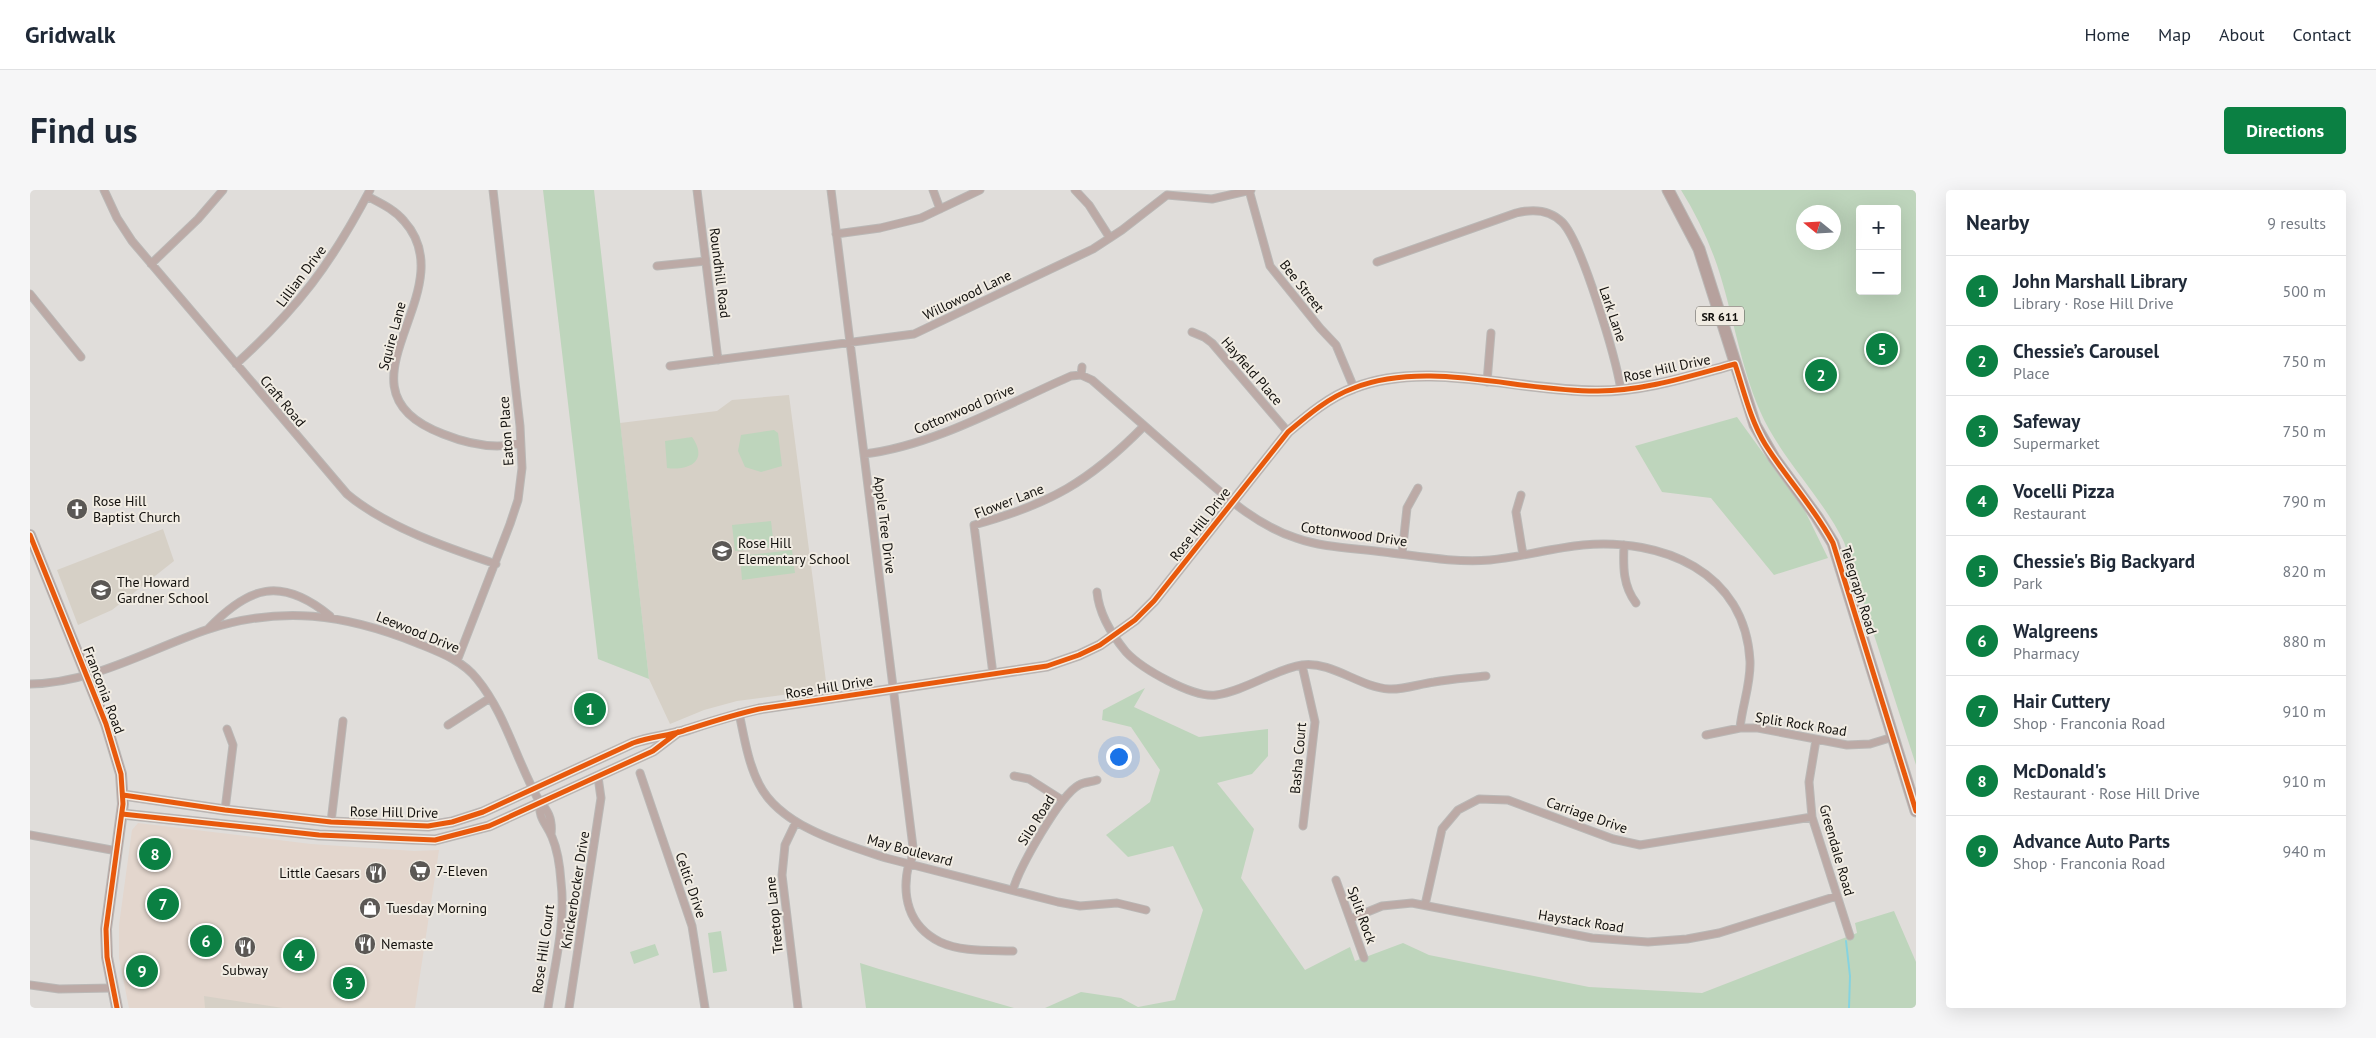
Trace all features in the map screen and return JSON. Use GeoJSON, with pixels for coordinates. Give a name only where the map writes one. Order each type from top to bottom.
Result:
{"type":"FeatureCollection","features":[{"type":"Feature","properties":{"kind":"main road","name":"Telegraph Road"},"geometry":{"type":"LineString","coordinates":[[1668,190],[1699,248],[1758,432],[1833,543],[1916,811]]}},
{"type":"Feature","properties":{"kind":"main road","name":"Franconia Road"},"geometry":{"type":"LineString","coordinates":[[30,534],[116,753],[123,795],[122,814],[106,930],[112,988],[117,1008]]}},
{"type":"Feature","properties":{"kind":"street","name":"Craft Road"},"geometry":{"type":"LineString","coordinates":[[104,190],[126,232],[151,264],[336,483],[359,504],[391,523],[496,564]]}},
{"type":"Feature","properties":{"kind":"street"},"geometry":{"type":"LineString","coordinates":[[151,264],[198,219],[223,190]]}},
{"type":"Feature","properties":{"kind":"street","name":"Eaton Place"},"geometry":{"type":"LineString","coordinates":[[457,661],[496,564],[518,500],[522,468],[493,190]]}},
{"type":"Feature","properties":{"kind":"street","name":"Roundhill Road"},"geometry":{"type":"LineString","coordinates":[[697,190],[718,360]]}},
{"type":"Feature","properties":{"kind":"street","name":"Apple Tree Drive"},"geometry":{"type":"LineString","coordinates":[[831,190],[913,847],[904,886],[908,906],[916,922],[926,933],[941,943],[960,947],[1013,951]]}},
{"type":"Feature","properties":{"kind":"street"},"geometry":{"type":"LineString","coordinates":[[933,190],[940,209]]}},
{"type":"Feature","properties":{"kind":"street"},"geometry":{"type":"LineString","coordinates":[[836,234],[899,224],[940,209],[980,190]]}},
{"type":"Feature","properties":{"kind":"street"},"geometry":{"type":"LineString","coordinates":[[1075,190],[1089,204],[1110,238]]}},
{"type":"Feature","properties":{"kind":"street","name":"Willowood Lane"},"geometry":{"type":"LineString","coordinates":[[670,366],[899,337],[928,328],[1093,249],[1167,195],[1212,199],[1250,190]]}},
{"type":"Feature","properties":{"kind":"street","name":"Bee Street"},"geometry":{"type":"LineString","coordinates":[[1250,190],[1270,266],[1294,298],[1336,345],[1354,388]]}},
{"type":"Feature","properties":{"kind":"street","name":"Squire Lane"},"geometry":{"type":"LineString","coordinates":[[368,193],[404,221],[415,236],[421,255],[420,281],[393,374],[394,391],[401,407],[420,425],[464,442],[491,446],[520,443]]}},
{"type":"Feature","properties":{"kind":"street","name":"Lillian Drive"},"geometry":{"type":"LineString","coordinates":[[236,364],[267,336],[309,290],[338,248],[368,193]]}},
{"type":"Feature","properties":{"kind":"street","name":"Lark Lane"},"geometry":{"type":"LineString","coordinates":[[1377,262],[1527,210],[1542,211],[1557,217],[1567,228],[1576,247],[1617,365],[1620,390]]}},
{"type":"Feature","properties":{"kind":"street"},"geometry":{"type":"LineString","coordinates":[[656,266],[706,261]]}},
{"type":"Feature","properties":{"kind":"street"},"geometry":{"type":"LineString","coordinates":[[30,294],[81,357]]}},
{"type":"Feature","properties":{"kind":"street","name":"Hayfield Place"},"geometry":{"type":"LineString","coordinates":[[1192,332],[1204,337],[1212,344],[1288,432]]}},
{"type":"Feature","properties":{"kind":"street"},"geometry":{"type":"LineString","coordinates":[[1487,382],[1492,333]]}},
{"type":"Feature","properties":{"kind":"street","name":"Rose Hill Drive"},"geometry":{"type":"LineString","coordinates":[[122,814],[319,835],[425,841],[479,830],[633,743],[656,735],[678,732],[739,713],[1060,662],[1092,649],[1135,620],[1154,601],[1288,432],[1315,410],[1354,388],[1410,376],[1583,391],[1620,390],[1659,383],[1735,364]]}},
{"type":"Feature","properties":{"kind":"street","name":"Cottonwood Drive"},"geometry":{"type":"LineString","coordinates":[[864,454],[894,450],[922,442],[1082,371],[1232,502],[1262,524],[1297,539],[1325,545],[1473,560],[1581,545],[1624,545],[1657,551],[1688,562],[1714,580],[1733,604],[1745,631],[1750,660],[1749,678],[1740,728]]}},
{"type":"Feature","properties":{"kind":"street","name":"Flower Lane"},"geometry":{"type":"LineString","coordinates":[[993,674],[974,525],[1015,514],[1066,491],[1104,464],[1144,426]]}},
{"type":"Feature","properties":{"kind":"street"},"geometry":{"type":"LineString","coordinates":[[1402,554],[1408,508],[1418,488]]}},
{"type":"Feature","properties":{"kind":"street"},"geometry":{"type":"LineString","coordinates":[[1521,495],[1516,512],[1523,554]]}},
{"type":"Feature","properties":{"kind":"street"},"geometry":{"type":"LineString","coordinates":[[1624,545],[1626,584],[1629,594],[1636,603]]}},
{"type":"Feature","properties":{"kind":"street","name":"Leewood Drive"},"geometry":{"type":"LineString","coordinates":[[206,631],[235,603],[249,596],[267,592],[284,592],[304,598],[330,617]]}},
{"type":"Feature","properties":{"kind":"street"},"geometry":{"type":"LineString","coordinates":[[1097,592],[1101,612],[1114,635],[1128,654],[1181,688],[1200,695],[1215,695],[1228,692],[1302,665],[1319,666],[1369,685],[1389,689],[1486,676]]}},
{"type":"Feature","properties":{"kind":"street","name":"Leewood Drive"},"geometry":{"type":"LineString","coordinates":[[30,684],[61,681],[102,671],[206,631],[274,617],[330,617],[389,632],[457,661],[476,677],[490,698],[537,796]]}},
{"type":"Feature","properties":{"kind":"street","name":"Basha Court"},"geometry":{"type":"LineString","coordinates":[[1302,665],[1315,722],[1303,826]]}},
{"type":"Feature","properties":{"kind":"street"},"geometry":{"type":"LineString","coordinates":[[448,725],[490,698]]}},
{"type":"Feature","properties":{"kind":"street","name":"May Boulevard"},"geometry":{"type":"LineString","coordinates":[[739,713],[759,785],[776,808],[796,822],[860,850],[1070,905],[1117,903],[1146,910]]}},
{"type":"Feature","properties":{"kind":"street"},"geometry":{"type":"LineString","coordinates":[[331,822],[343,721]]}},
{"type":"Feature","properties":{"kind":"street","name":"Split Rock Road"},"geometry":{"type":"LineString","coordinates":[[1706,735],[1740,728],[1766,729],[1816,740],[1856,745],[1893,737]]}},
{"type":"Feature","properties":{"kind":"street"},"geometry":{"type":"LineString","coordinates":[[225,810],[234,745],[227,730]]}},
{"type":"Feature","properties":{"kind":"street","name":"Rose Hill Drive"},"geometry":{"type":"LineString","coordinates":[[123,795],[225,810],[331,822],[411,826],[440,824],[598,777],[653,751],[678,732]]}},
{"type":"Feature","properties":{"kind":"street","name":"Greendale Road"},"geometry":{"type":"LineString","coordinates":[[1816,740],[1809,782],[1812,817],[1850,936]]}},
{"type":"Feature","properties":{"kind":"street","name":"Celtic Drive"},"geometry":{"type":"LineString","coordinates":[[640,773],[692,926],[705,1008]]}},
{"type":"Feature","properties":{"kind":"street"},"geometry":{"type":"LineString","coordinates":[[1014,776],[1029,779],[1062,800]]}},
{"type":"Feature","properties":{"kind":"street","name":"Knickerbocker Drive"},"geometry":{"type":"LineString","coordinates":[[569,1008],[601,798],[598,777]]}},
{"type":"Feature","properties":{"kind":"street","name":"Silo Road"},"geometry":{"type":"LineString","coordinates":[[1013,890],[1018,873],[1062,800],[1080,784],[1098,780]]}},
{"type":"Feature","properties":{"kind":"street","name":"Rose Hill Court"},"geometry":{"type":"LineString","coordinates":[[537,796],[538,812],[551,835],[561,881],[563,913],[548,1008]]}},
{"type":"Feature","properties":{"kind":"street","name":"Carriage Drive"},"geometry":{"type":"LineString","coordinates":[[1425,905],[1442,829],[1458,810],[1480,799],[1508,800],[1613,839],[1640,845],[1812,817]]}},
{"type":"Feature","properties":{"kind":"street","name":"Treetop Lane"},"geometry":{"type":"LineString","coordinates":[[796,822],[785,846],[782,875],[798,1008]]}},
{"type":"Feature","properties":{"kind":"street"},"geometry":{"type":"LineString","coordinates":[[30,835],[117,851]]}},
{"type":"Feature","properties":{"kind":"street","name":"Split Rock"},"geometry":{"type":"LineString","coordinates":[[1336,880],[1364,958]]}},
{"type":"Feature","properties":{"kind":"street","name":"Haystack Road"},"geometry":{"type":"LineString","coordinates":[[1350,919],[1394,904],[1425,905],[1592,938],[1648,942],[1687,939],[1719,933],[1837,896]]}},
{"type":"Feature","properties":{"kind":"street"},"geometry":{"type":"LineString","coordinates":[[30,985],[59,989],[112,988]]}},
{"type":"Feature","properties":{"kind":"shaded area","name":"Rose Hill Elementary School"},"geometry":{"type":"Polygon","coordinates":[[[789,395],[827,689],[737,701],[704,710],[670,724],[649,679],[620,423],[717,411],[732,400],[789,395]]]}},
{"type":"Feature","properties":{"kind":"shaded area","name":"The Howard Gardner School"},"geometry":{"type":"Polygon","coordinates":[[[163,529],[174,561],[112,610],[78,625],[57,570],[163,529]]]}},
{"type":"Feature","properties":{"kind":"shaded area"},"geometry":{"type":"Polygon","coordinates":[[[138,823],[311,844],[414,851],[439,850],[415,1008],[279,1008],[205,997],[205,1008],[129,1008],[119,958],[119,925],[132,830],[138,823]]]}},
{"type":"Feature","properties":{"kind":"shaded area"},"geometry":{"type":"Polygon","coordinates":[[[204,996],[283,1008],[205,1008],[204,996]]]}},
{"type":"Feature","properties":{"kind":"green space"},"geometry":{"type":"Polygon","coordinates":[[[543,190],[594,190],[649,679],[598,659],[543,190]]]}},
{"type":"Feature","properties":{"kind":"green space"},"geometry":{"type":"Polygon","coordinates":[[[1681,190],[1916,190],[1916,765],[1844,542],[1824,508],[1779,445],[1760,411],[1747,376],[1717,265],[1701,227],[1681,190]]]}},
{"type":"Feature","properties":{"kind":"green space"},"geometry":{"type":"Polygon","coordinates":[[[1737,417],[1805,511],[1828,558],[1774,575],[1711,498],[1662,492],[1635,446],[1737,417]]]}},
{"type":"Feature","properties":{"kind":"green space"},"geometry":{"type":"Polygon","coordinates":[[[774,430],[778,433],[782,466],[761,472],[745,467],[738,451],[741,435],[774,430]]]}},
{"type":"Feature","properties":{"kind":"green space"},"geometry":{"type":"Polygon","coordinates":[[[692,437],[697,445],[698,452],[694,463],[683,468],[667,468],[665,441],[692,437]]]}},
{"type":"Feature","properties":{"kind":"green space"},"geometry":{"type":"Polygon","coordinates":[[[771,521],[774,547],[735,551],[732,525],[771,521]]]}},
{"type":"Feature","properties":{"kind":"green space"},"geometry":{"type":"Polygon","coordinates":[[[792,550],[795,573],[742,580],[740,556],[792,550]]]}},
{"type":"Feature","properties":{"kind":"green space"},"geometry":{"type":"Polygon","coordinates":[[[1145,688],[1134,707],[1199,737],[1268,729],[1268,756],[1252,774],[1217,783],[1254,829],[1241,878],[1305,970],[1350,947],[1355,961],[1403,943],[1429,955],[1589,987],[1702,993],[1857,933],[1855,923],[1894,911],[1916,962],[1916,1008],[1045,1008],[1081,992],[1121,998],[1138,1007],[1175,1000],[1203,910],[1173,846],[1128,857],[1106,835],[1150,802],[1160,770],[1131,727],[1102,720],[1103,710],[1145,688]]]}},
{"type":"Feature","properties":{"kind":"green space"},"geometry":{"type":"Polygon","coordinates":[[[721,931],[727,971],[713,973],[708,933],[721,931]]]}},
{"type":"Feature","properties":{"kind":"green space"},"geometry":{"type":"Polygon","coordinates":[[[655,944],[659,955],[634,964],[630,952],[655,944]]]}},
{"type":"Feature","properties":{"kind":"green space"},"geometry":{"type":"Polygon","coordinates":[[[860,963],[879,969],[1014,1008],[866,1008],[860,963]]]}},
{"type":"Feature","properties":{"kind":"waterway"},"geometry":{"type":"LineString","coordinates":[[1846,941],[1850,976],[1849,1008]]}},
{"type":"Feature","properties":{"kind":"cycle path"},"geometry":{"type":"LineString","coordinates":[[123,795],[225,810],[331,822],[428,826],[452,822],[483,812],[633,743],[683,731],[739,714],[759,709],[1047,666],[1079,655],[1100,645],[1135,620],[1154,601],[1288,432],[1319,407],[1336,396],[1354,388],[1383,380],[1412,376],[1443,376],[1568,390],[1615,390],[1650,386],[1735,364],[1751,415],[1765,444],[1817,517],[1833,543],[1916,811]]}},
{"type":"Feature","properties":{"kind":"cycle path"},"geometry":{"type":"LineString","coordinates":[[30,535],[106,724],[121,774],[123,804],[106,929],[107,957],[117,1008]]}},
{"type":"Feature","properties":{"kind":"cycle path"},"geometry":{"type":"LineString","coordinates":[[122,814],[319,835],[435,840],[489,826],[653,751],[678,732]]}},
{"type":"Feature","properties":{"kind":"place","name":"Chessie's Big Backyard"},"geometry":{"type":"Point","coordinates":[1882,349]}},
{"type":"Feature","properties":{"kind":"place","name":"Chessie’s Carousel"},"geometry":{"type":"Point","coordinates":[1821,375]}},
{"type":"Feature","properties":{"kind":"place","name":"Rose Hill Baptist Church"},"geometry":{"type":"Point","coordinates":[77,509]}},
{"type":"Feature","properties":{"kind":"place","name":"Rose Hill Elementary School"},"geometry":{"type":"Point","coordinates":[722,551]}},
{"type":"Feature","properties":{"kind":"place","name":"The Howard Gardner School"},"geometry":{"type":"Point","coordinates":[101,590]}},
{"type":"Feature","properties":{"kind":"place","name":"John Marshall Library"},"geometry":{"type":"Point","coordinates":[590,709]}},
{"type":"Feature","properties":{"kind":"place","name":"McDonald's"},"geometry":{"type":"Point","coordinates":[155,854]}},
{"type":"Feature","properties":{"kind":"place","name":"7-Eleven"},"geometry":{"type":"Point","coordinates":[420,871]}},
{"type":"Feature","properties":{"kind":"place","name":"Little Caesars"},"geometry":{"type":"Point","coordinates":[376,873]}},
{"type":"Feature","properties":{"kind":"place","name":"Hair Cuttery"},"geometry":{"type":"Point","coordinates":[163,904]}},
{"type":"Feature","properties":{"kind":"place","name":"Tuesday Morning"},"geometry":{"type":"Point","coordinates":[370,908]}},
{"type":"Feature","properties":{"kind":"place","name":"Walgreens"},"geometry":{"type":"Point","coordinates":[206,941]}},
{"type":"Feature","properties":{"kind":"place","name":"Nemaste"},"geometry":{"type":"Point","coordinates":[365,944]}},
{"type":"Feature","properties":{"kind":"place","name":"Subway"},"geometry":{"type":"Point","coordinates":[245,947]}},
{"type":"Feature","properties":{"kind":"place","name":"Vocelli Pizza"},"geometry":{"type":"Point","coordinates":[299,955]}},
{"type":"Feature","properties":{"kind":"place","name":"Advance Auto Parts"},"geometry":{"type":"Point","coordinates":[142,971]}},
{"type":"Feature","properties":{"kind":"place","name":"Safeway"},"geometry":{"type":"Point","coordinates":[349,983]}}]}
